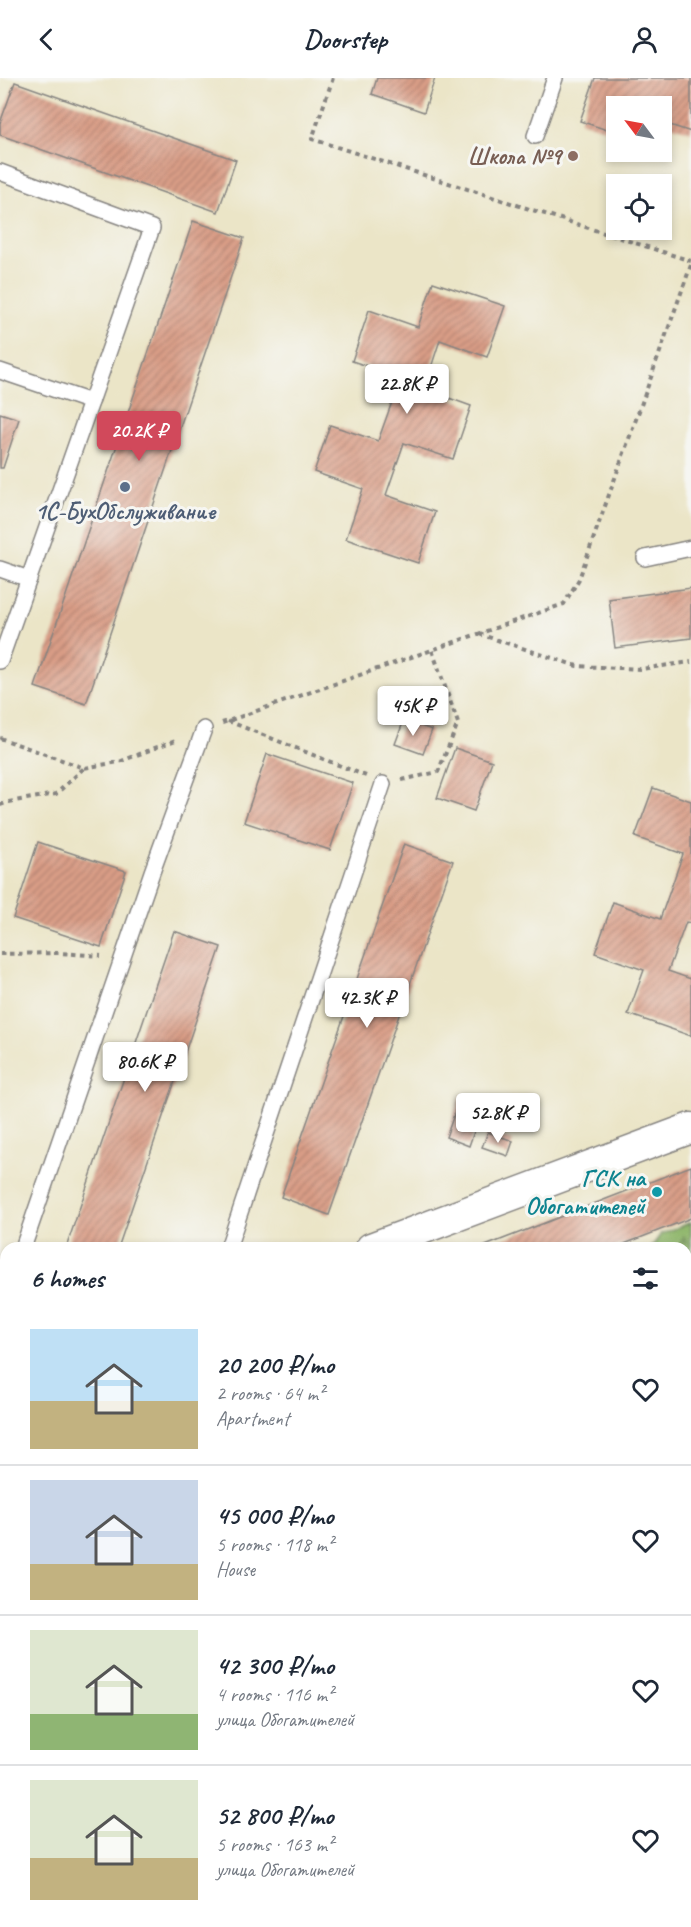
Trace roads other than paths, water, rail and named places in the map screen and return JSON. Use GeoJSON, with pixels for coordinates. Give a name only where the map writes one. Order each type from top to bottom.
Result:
{"type":"FeatureCollection","features":[{"type":"Feature","properties":{"kind":"street"},"geometry":{"type":"LineString","coordinates":[[387,1242],[691,1128]]}},
{"type":"Feature","properties":{"kind":"lane"},"geometry":{"type":"LineString","coordinates":[[535,136],[555,78]]}},
{"type":"Feature","properties":{"kind":"lane"},"geometry":{"type":"LineString","coordinates":[[0,172],[152,228],[0,662]]}},
{"type":"Feature","properties":{"kind":"lane"},"geometry":{"type":"LineString","coordinates":[[0,371],[92,402]]}},
{"type":"Feature","properties":{"kind":"lane"},"geometry":{"type":"LineString","coordinates":[[645,558],[691,548]]}},
{"type":"Feature","properties":{"kind":"lane"},"geometry":{"type":"LineString","coordinates":[[0,569],[29,579]]}},
{"type":"Feature","properties":{"kind":"lane"},"geometry":{"type":"LineString","coordinates":[[25,1242],[204,729]]}},
{"type":"Feature","properties":{"kind":"lane"},"geometry":{"type":"LineString","coordinates":[[230,1242],[383,784]]}},
{"type":"Feature","properties":{"kind":"place","name":"Школа №9"},"geometry":{"type":"Point","coordinates":[573,156]}},
{"type":"Feature","properties":{"kind":"place","name":"1С-БухОбслуживание"},"geometry":{"type":"Point","coordinates":[125,487]}},
{"type":"Feature","properties":{"kind":"place","name":"ГСК на Обогатителей"},"geometry":{"type":"Point","coordinates":[657,1192]}}]}
